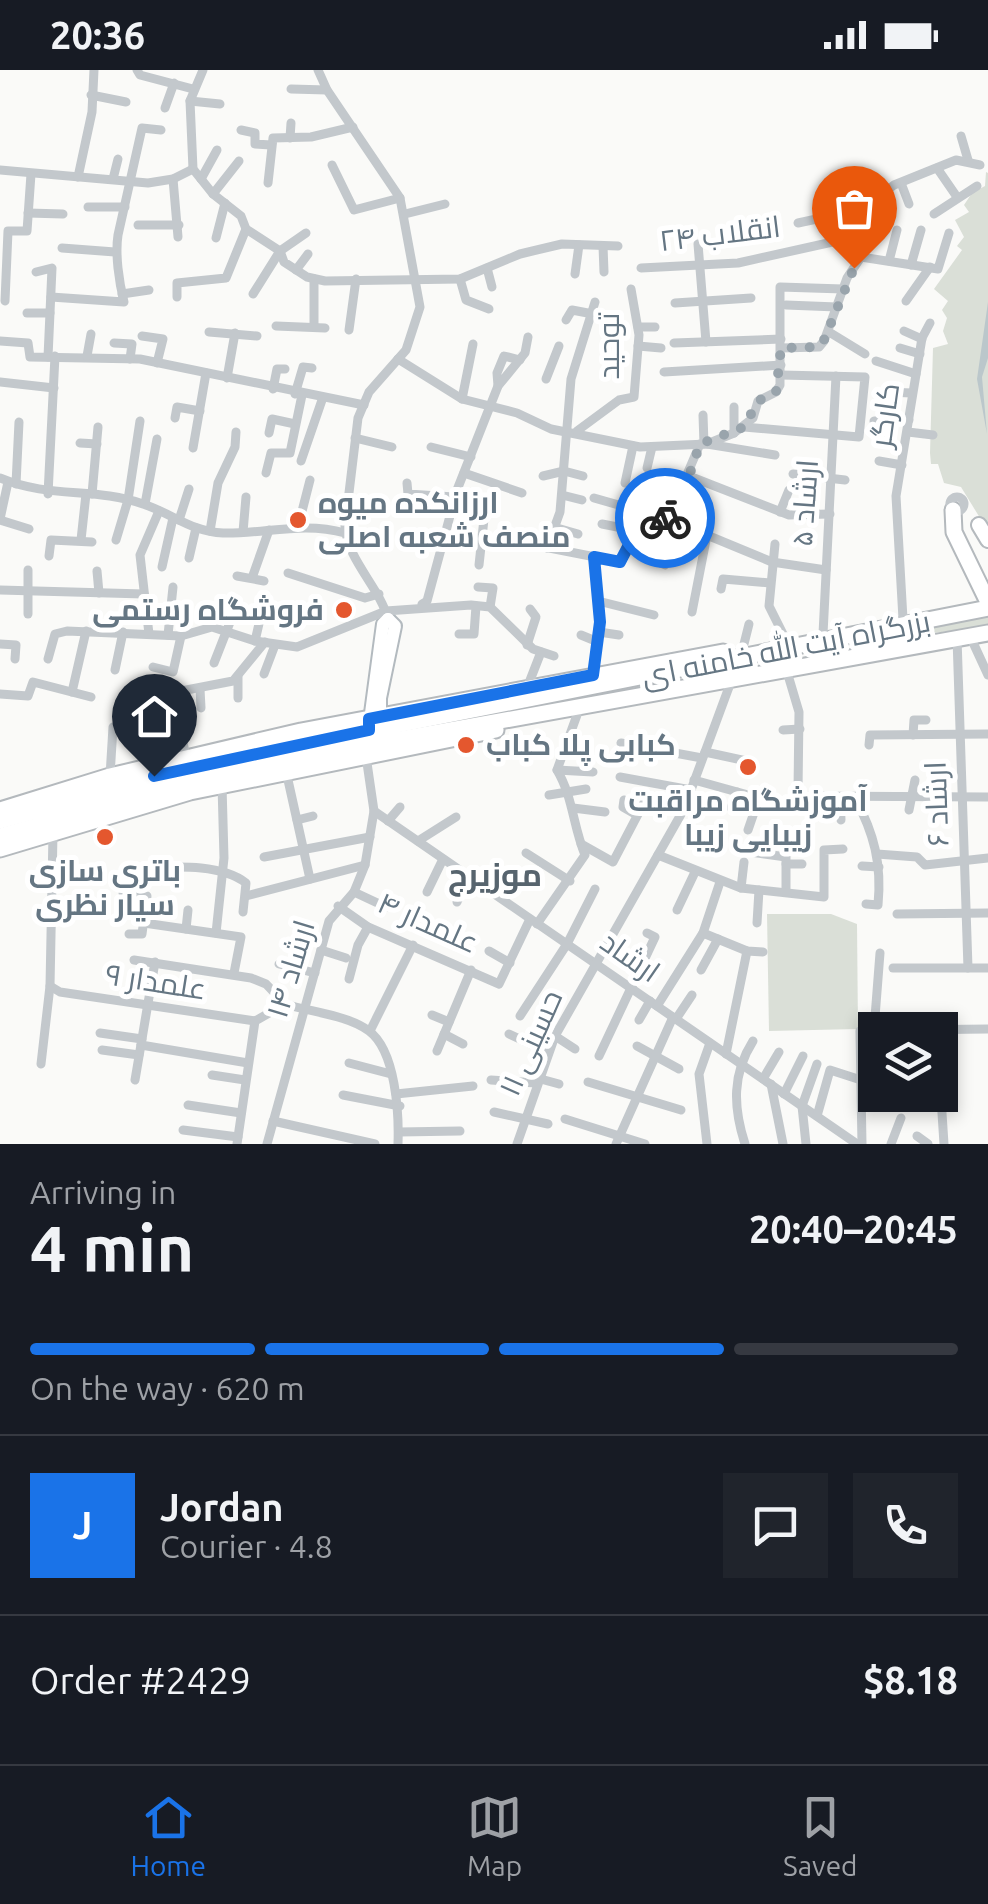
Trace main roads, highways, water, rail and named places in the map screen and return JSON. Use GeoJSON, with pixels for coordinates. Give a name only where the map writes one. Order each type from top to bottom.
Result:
{"type":"FeatureCollection","features":[{"type":"Feature","properties":{"kind":"highway"},"geometry":{"type":"LineString","coordinates":[[957,507],[954,532],[988,605]]}},
{"type":"Feature","properties":{"kind":"highway","name":"بزرگراه آیت الله خامنه ای"},"geometry":{"type":"LineString","coordinates":[[0,822],[19,810],[78,792],[374,712],[482,702],[940,619],[988,605]]}},
{"type":"Feature","properties":{"kind":"highway"},"geometry":{"type":"LineString","coordinates":[[78,792],[110,776],[152,771],[186,758],[224,754],[348,723],[374,712],[482,702],[527,688],[593,675],[651,670],[786,640],[847,634],[903,619],[940,619]]}},
{"type":"Feature","properties":{"kind":"highway","name":"بزرگراه آیت الله خامنه ای"},"geometry":{"type":"LineString","coordinates":[[0,836],[53,827],[246,773],[988,632]]}},
{"type":"Feature","properties":{"kind":"highway"},"geometry":{"type":"LineString","coordinates":[[264,770],[286,771],[366,756],[463,731],[488,732],[577,716],[706,686],[729,686],[788,675],[824,664]]}},
{"type":"Feature","properties":{"kind":"highway"},"geometry":{"type":"LineString","coordinates":[[188,787],[222,785],[246,773]]}},
{"type":"Feature","properties":{"kind":"highway"},"geometry":{"type":"LineString","coordinates":[[0,810],[19,810]]}},
{"type":"Feature","properties":{"kind":"highway"},"geometry":{"type":"LineString","coordinates":[[0,849],[53,827]]}},
{"type":"Feature","properties":{"kind":"main road"},"geometry":{"type":"LineString","coordinates":[[978,525],[988,540]]}},
{"type":"Feature","properties":{"kind":"main road"},"geometry":{"type":"LineString","coordinates":[[374,712],[396,626],[387,615]]}},
{"type":"Feature","properties":{"kind":"place","name":"ارزانکده میوه منصف شعبه اصلی"},"geometry":{"type":"Point","coordinates":[298,520]}},
{"type":"Feature","properties":{"kind":"place","name":"فروشگاه رستمی"},"geometry":{"type":"Point","coordinates":[344,610]}},
{"type":"Feature","properties":{"kind":"place","name":"کبابی پلا کباب"},"geometry":{"type":"Point","coordinates":[466,745]}},
{"type":"Feature","properties":{"kind":"place","name":"آموزشگاه مراقبت زیبایی زیبا"},"geometry":{"type":"Point","coordinates":[748,767]}},
{"type":"Feature","properties":{"kind":"place","name":"باتری سازی سیار نظری"},"geometry":{"type":"Point","coordinates":[105,837]}},
{"type":"Feature","properties":{"kind":"district","name":"موزیرج"},"geometry":{"type":"Point","coordinates":[495,875]}}]}
